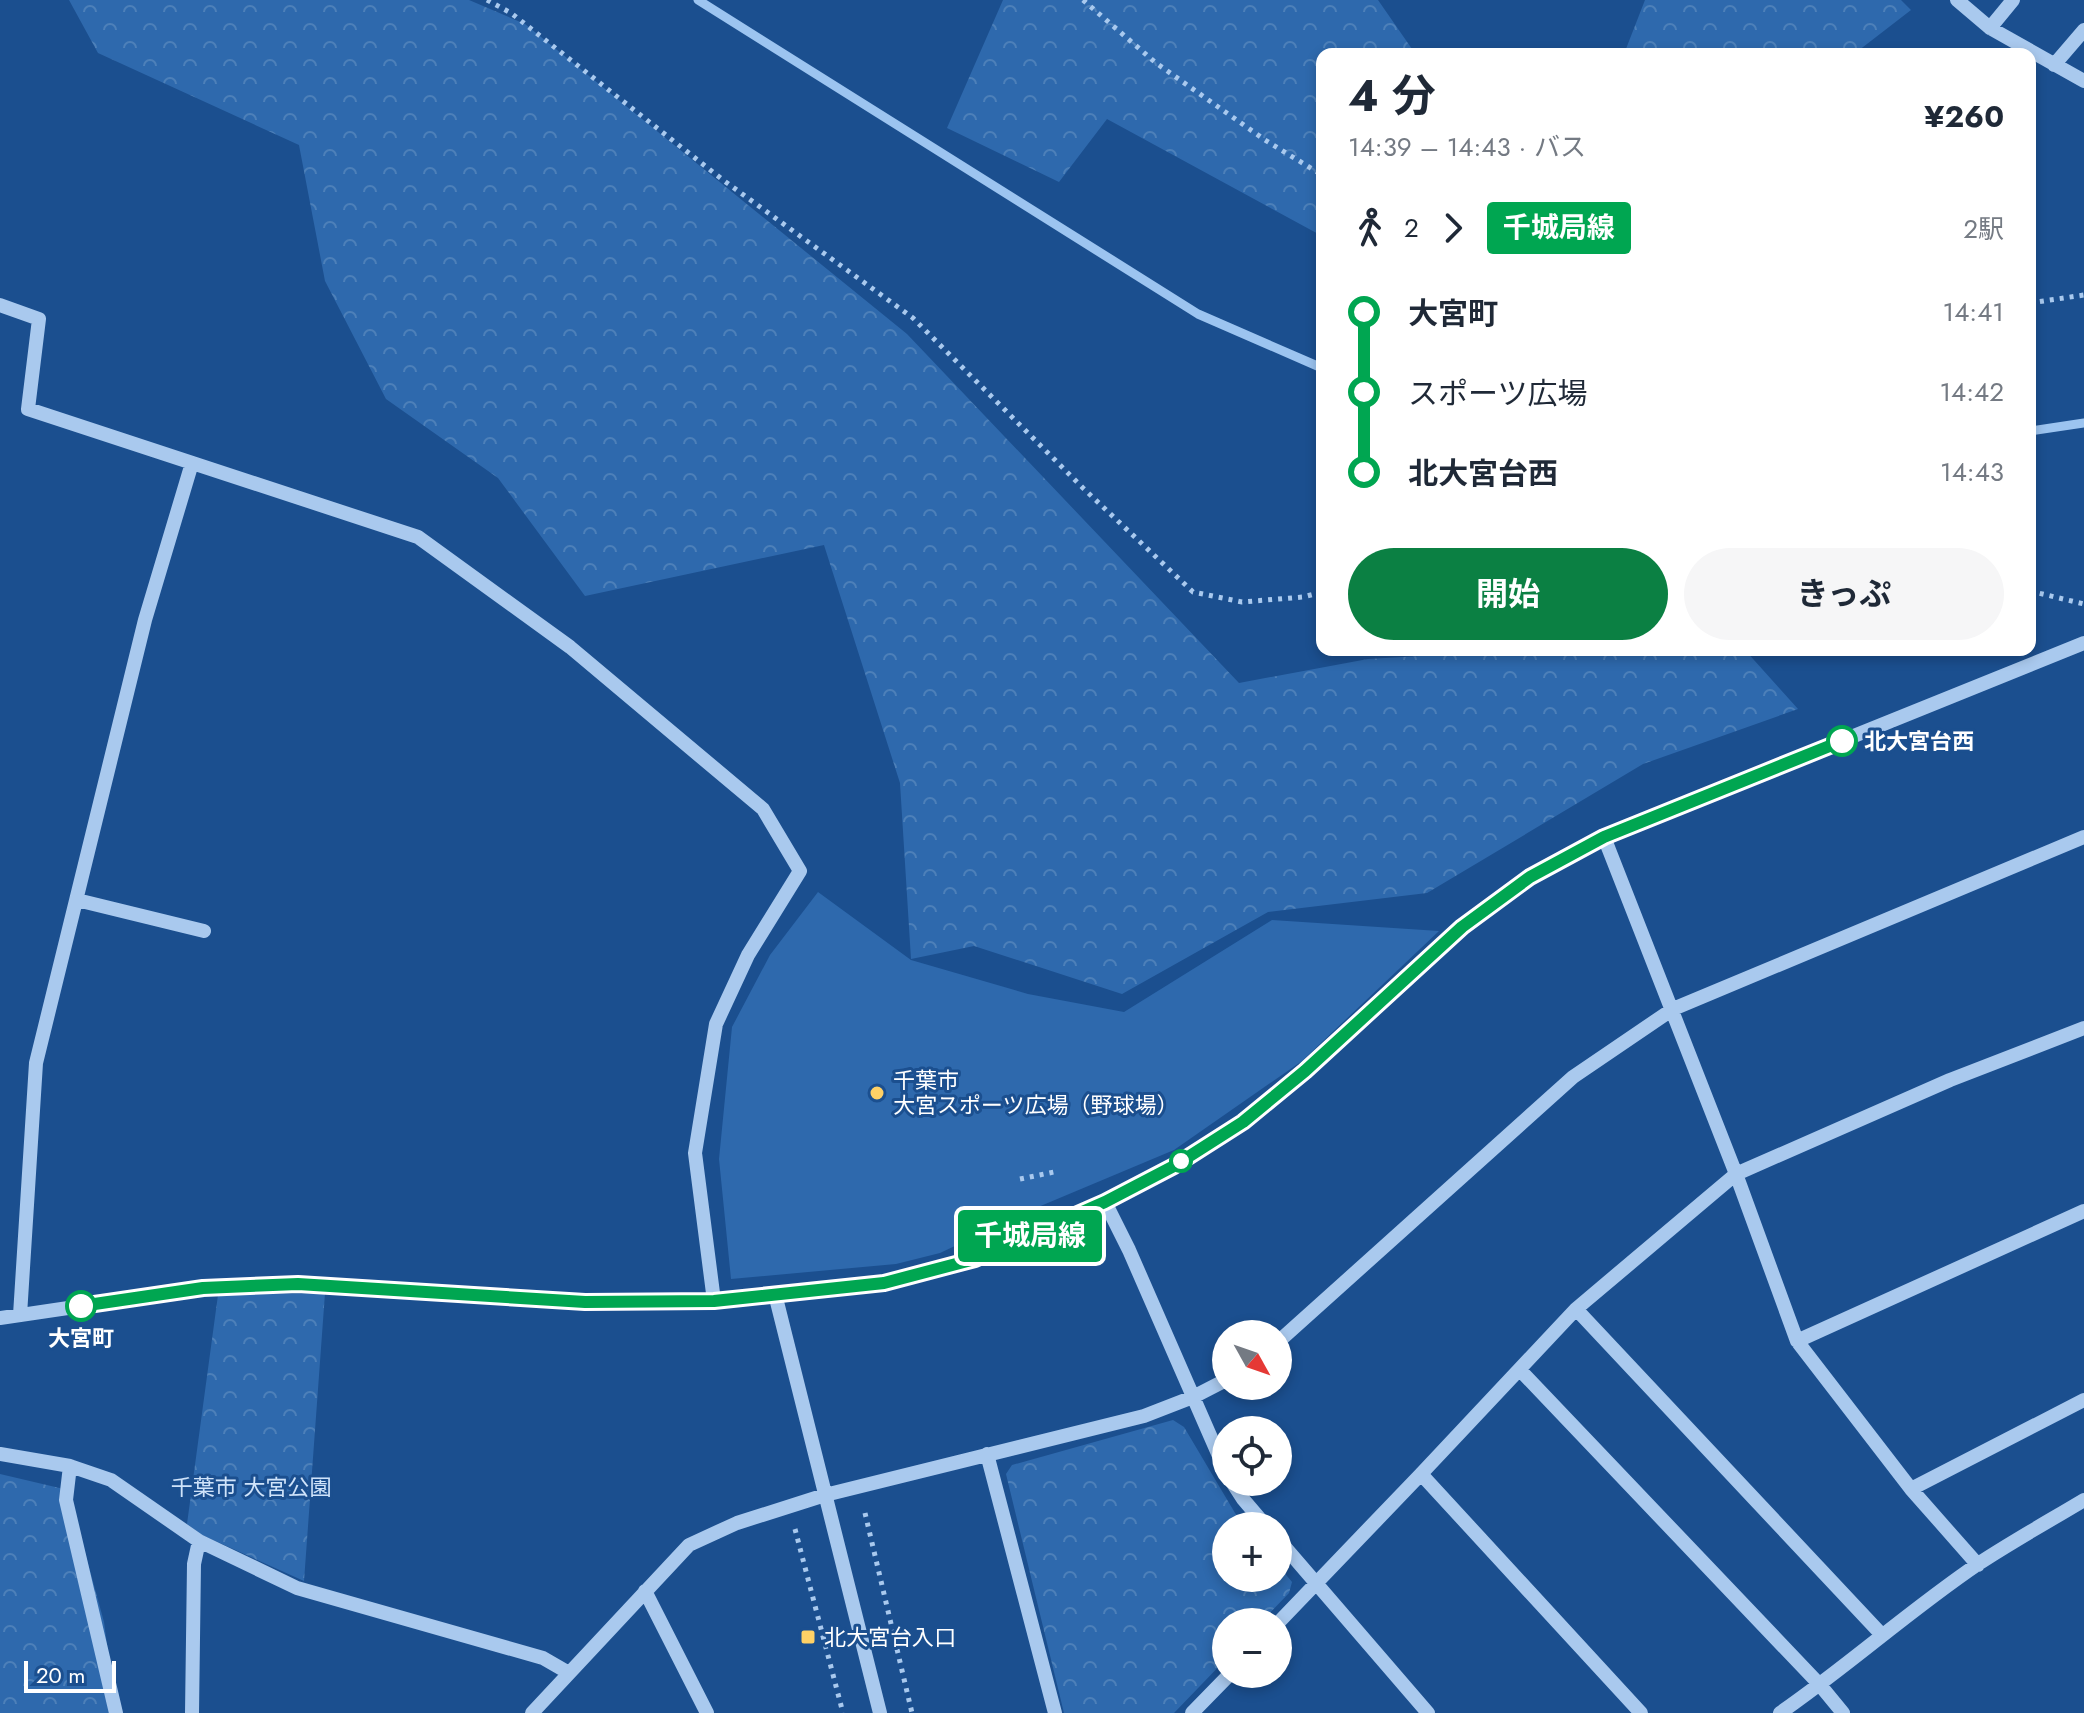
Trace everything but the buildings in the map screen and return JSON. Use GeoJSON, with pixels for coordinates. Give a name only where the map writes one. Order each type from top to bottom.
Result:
{"type":"FeatureCollection","features":[{"type":"Feature","properties":{"kind":"street"},"geometry":{"type":"LineString","coordinates":[[1957,0],[1990,28],[2025,48]]}},
{"type":"Feature","properties":{"kind":"street"},"geometry":{"type":"LineString","coordinates":[[1990,28],[2013,0]]}},
{"type":"Feature","properties":{"kind":"street"},"geometry":{"type":"LineString","coordinates":[[2054,65],[2084,30]]}},
{"type":"Feature","properties":{"kind":"street"},"geometry":{"type":"LineString","coordinates":[[2036,55],[2084,81]]}},
{"type":"Feature","properties":{"kind":"street"},"geometry":{"type":"LineString","coordinates":[[0,305],[39,319],[28,409],[418,537],[570,647],[763,809],[800,871],[748,955],[716,1024],[695,1153],[714,1301]]}},
{"type":"Feature","properties":{"kind":"street"},"geometry":{"type":"LineString","coordinates":[[20,1315],[36,1063],[145,620],[192,463]]}},
{"type":"Feature","properties":{"kind":"street"},"geometry":{"type":"LineString","coordinates":[[0,1318],[203,1288],[298,1284],[585,1302],[714,1301],[884,1283],[975,1259],[1105,1202],[1174,1166],[1243,1122],[1305,1071],[1462,927],[1530,877],[1604,837],[2084,643]]}},
{"type":"Feature","properties":{"kind":"street"},"geometry":{"type":"LineString","coordinates":[[1604,837],[1673,1009],[1797,1341],[1911,1489],[1978,1565]]}},
{"type":"Feature","properties":{"kind":"street"},"geometry":{"type":"LineString","coordinates":[[1292,1329],[1573,1077],[1673,1009],[2084,837]]}},
{"type":"Feature","properties":{"kind":"street"},"geometry":{"type":"LineString","coordinates":[[77,900],[204,931]]}},
{"type":"Feature","properties":{"kind":"street"},"geometry":{"type":"LineString","coordinates":[[1292,1608],[1576,1309],[1736,1174],[1950,1080],[2084,1028]]}},
{"type":"Feature","properties":{"kind":"street"},"geometry":{"type":"LineString","coordinates":[[1105,1202],[1212,1440]]}},
{"type":"Feature","properties":{"kind":"street"},"geometry":{"type":"LineString","coordinates":[[1797,1341],[2084,1211]]}},
{"type":"Feature","properties":{"kind":"street"},"geometry":{"type":"LineString","coordinates":[[775,1294],[880,1713]]}},
{"type":"Feature","properties":{"kind":"street"},"geometry":{"type":"LineString","coordinates":[[1576,1309],[1882,1635]]}},
{"type":"Feature","properties":{"kind":"street"},"geometry":{"type":"LineString","coordinates":[[1520,1370],[1820,1685],[1843,1713]]}},
{"type":"Feature","properties":{"kind":"street"},"geometry":{"type":"LineString","coordinates":[[532,1713],[689,1545],[737,1523],[825,1495],[1144,1416],[1212,1387]]}},
{"type":"Feature","properties":{"kind":"street"},"geometry":{"type":"LineString","coordinates":[[1911,1489],[2084,1400]]}},
{"type":"Feature","properties":{"kind":"street"},"geometry":{"type":"LineString","coordinates":[[0,1454],[70,1466],[111,1480],[199,1541],[297,1588],[543,1658],[569,1673]]}},
{"type":"Feature","properties":{"kind":"street"},"geometry":{"type":"LineString","coordinates":[[987,1454],[1055,1713]]}},
{"type":"Feature","properties":{"kind":"street"},"geometry":{"type":"LineString","coordinates":[[70,1466],[66,1500],[116,1713]]}},
{"type":"Feature","properties":{"kind":"street"},"geometry":{"type":"LineString","coordinates":[[1421,1474],[1641,1713]]}},
{"type":"Feature","properties":{"kind":"street"},"geometry":{"type":"LineString","coordinates":[[1241,1496],[1254,1512]]}},
{"type":"Feature","properties":{"kind":"street"},"geometry":{"type":"LineString","coordinates":[[1780,1713],[1978,1565],[2084,1500]]}},
{"type":"Feature","properties":{"kind":"street"},"geometry":{"type":"LineString","coordinates":[[192,1713],[194,1564],[199,1541]]}},
{"type":"Feature","properties":{"kind":"street"},"geometry":{"type":"LineString","coordinates":[[1292,1555],[1428,1713]]}},
{"type":"Feature","properties":{"kind":"street"},"geometry":{"type":"LineString","coordinates":[[645,1591],[707,1713]]}},
{"type":"Feature","properties":{"kind":"street"},"geometry":{"type":"LineString","coordinates":[[1192,1713],[1216,1688]]}},
{"type":"Feature","properties":{"kind":"path"},"geometry":{"type":"LineString","coordinates":[[487,0],[511,13],[723,180],[913,318],[1083,488],[1193,592],[1242,602],[1316,594]]}},
{"type":"Feature","properties":{"kind":"path"},"geometry":{"type":"LineString","coordinates":[[1083,0],[1156,63],[1265,140],[1316,171]]}},
{"type":"Feature","properties":{"kind":"path"},"geometry":{"type":"LineString","coordinates":[[2036,302],[2084,295]]}},
{"type":"Feature","properties":{"kind":"path"},"geometry":{"type":"LineString","coordinates":[[2036,592],[2084,604]]}},
{"type":"Feature","properties":{"kind":"path"},"geometry":{"type":"LineString","coordinates":[[1020,1179],[1054,1172]]}},
{"type":"Feature","properties":{"kind":"path"},"geometry":{"type":"LineString","coordinates":[[865,1513],[912,1713]]}},
{"type":"Feature","properties":{"kind":"path"},"geometry":{"type":"LineString","coordinates":[[795,1529],[843,1713]]}},
{"type":"Feature","properties":{"kind":"green space"},"geometry":{"type":"Polygon","coordinates":[[[69,0],[469,0],[525,24],[907,334],[1239,683],[1368,659],[1420,656],[1750,656],[1798,709],[1643,764],[1427,893],[1268,912],[1122,994],[974,946],[911,959],[900,783],[824,545],[585,596],[498,478],[386,399],[325,281],[299,145],[98,53],[69,0]]]}},
{"type":"Feature","properties":{"kind":"green space"},"geometry":{"type":"Polygon","coordinates":[[[1003,0],[1378,0],[1411,48],[1316,48],[1316,233],[1107,119],[1059,182],[947,128],[1003,0]]]}},
{"type":"Feature","properties":{"kind":"green space"},"geometry":{"type":"Polygon","coordinates":[[[1645,0],[1901,0],[1911,10],[1862,48],[1626,48],[1645,0]]]}},
{"type":"Feature","properties":{"kind":"green space","name":"千葉市 大宮スポーツ広場（野球場）"},"geometry":{"type":"Polygon","coordinates":[[[818,892],[911,960],[1028,994],[1124,1012],[1272,920],[1439,931],[1302,1061],[1174,1150],[1031,1210],[940,1253],[896,1264],[731,1279],[719,1159],[732,1027],[770,955],[818,892]]]}},
{"type":"Feature","properties":{"kind":"green space","name":"千葉市 大宮公園"},"geometry":{"type":"Polygon","coordinates":[[[325,1293],[304,1581],[202,1535],[187,1524],[218,1295],[325,1293]]]}},
{"type":"Feature","properties":{"kind":"green space"},"geometry":{"type":"Polygon","coordinates":[[[1173,1420],[1184,1427],[1212,1474],[1212,1496],[1225,1496],[1234,1512],[1212,1512],[1212,1592],[1289,1593],[1275,1608],[1212,1608],[1212,1674],[1174,1713],[1064,1713],[1006,1474],[1012,1465],[1173,1420]]]}},
{"type":"Feature","properties":{"kind":"green space"},"geometry":{"type":"Polygon","coordinates":[[[0,1474],[68,1490],[104,1622],[116,1713],[0,1713],[0,1474]]]}},
{"type":"Feature","properties":{"kind":"waterway"},"geometry":{"type":"LineString","coordinates":[[698,0],[1198,314],[1316,365]]}},
{"type":"Feature","properties":{"kind":"waterway"},"geometry":{"type":"LineString","coordinates":[[2036,430],[2084,423]]}},
{"type":"Feature","properties":{"kind":"bus line","name":"千城局線"},"geometry":{"type":"LineString","coordinates":[[81,1306],[203,1288],[298,1284],[585,1302],[714,1301],[884,1283],[975,1259],[1105,1202],[1174,1166],[1243,1122],[1305,1071],[1462,927],[1530,877],[1604,837],[1842,741]]}},
{"type":"Feature","properties":{"kind":"place","name":"北大宮台西"},"geometry":{"type":"Point","coordinates":[1842,741]}},
{"type":"Feature","properties":{"kind":"place","name":"千葉市 大宮スポーツ広場（野球場）"},"geometry":{"type":"Point","coordinates":[877,1093]}},
{"type":"Feature","properties":{"kind":"place","name":"大宮町"},"geometry":{"type":"Point","coordinates":[81,1306]}},
{"type":"Feature","properties":{"kind":"place","name":"北大宮台入口"},"geometry":{"type":"Point","coordinates":[808,1637]}}]}
